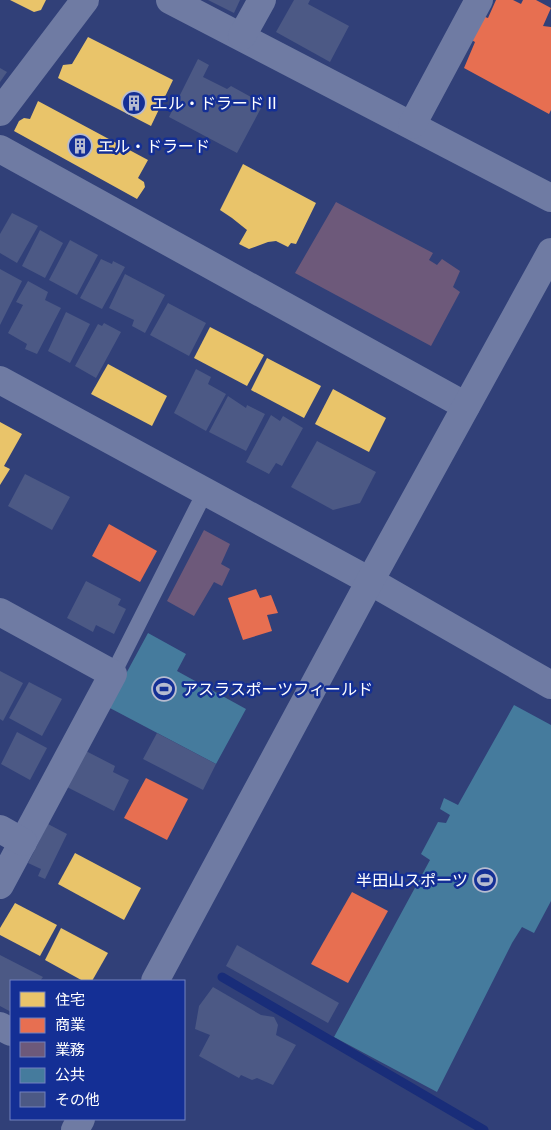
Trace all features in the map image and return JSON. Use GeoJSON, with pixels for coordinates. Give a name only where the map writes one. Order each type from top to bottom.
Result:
{"type":"FeatureCollection","features":[{"type":"Feature","properties":{"kind":"street"},"geometry":{"type":"LineString","coordinates":[[0,112],[85,0]]}},
{"type":"Feature","properties":{"kind":"street"},"geometry":{"type":"LineString","coordinates":[[170,0],[551,198]]}},
{"type":"Feature","properties":{"kind":"street"},"geometry":{"type":"LineString","coordinates":[[242,36],[262,0]]}},
{"type":"Feature","properties":{"kind":"street"},"geometry":{"type":"LineString","coordinates":[[412,125],[478,0]]}},
{"type":"Feature","properties":{"kind":"street"},"geometry":{"type":"LineString","coordinates":[[0,149],[466,406]]}},
{"type":"Feature","properties":{"kind":"street"},"geometry":{"type":"LineString","coordinates":[[156,980],[370,581],[551,252]]}},
{"type":"Feature","properties":{"kind":"street"},"geometry":{"type":"LineString","coordinates":[[0,380],[370,581],[551,685]]}},
{"type":"Feature","properties":{"kind":"street"},"geometry":{"type":"LineString","coordinates":[[0,612],[113,674],[11,836],[0,885]]}},
{"type":"Feature","properties":{"kind":"lane"},"geometry":{"type":"LineString","coordinates":[[113,674],[205,492]]}},
{"type":"Feature","properties":{"kind":"building: 住宅"},"geometry":{"type":"Polygon","coordinates":[[[10,0],[46,0],[41,10],[34,12],[10,0]]]}},
{"type":"Feature","properties":{"kind":"building: 住宅","name":"エル・ドラードⅡ"},"geometry":{"type":"Polygon","coordinates":[[[88,37],[173,80],[151,126],[58,78],[63,65],[72,64],[88,37]]]}},
{"type":"Feature","properties":{"kind":"building: 住宅","name":"エル・ドラード"},"geometry":{"type":"Polygon","coordinates":[[[38,101],[148,160],[138,178],[144,182],[145,187],[137,199],[14,131],[19,121],[24,118],[30,119],[38,101]]]}},
{"type":"Feature","properties":{"kind":"building: 住宅"},"geometry":{"type":"Polygon","coordinates":[[[243,164],[316,203],[296,244],[291,243],[288,247],[276,241],[249,249],[239,244],[247,230],[220,210],[243,164]]]}},
{"type":"Feature","properties":{"kind":"building: 住宅"},"geometry":{"type":"Polygon","coordinates":[[[210,327],[264,355],[247,386],[194,358],[210,327]]]}},
{"type":"Feature","properties":{"kind":"building: 住宅"},"geometry":{"type":"Polygon","coordinates":[[[267,358],[321,386],[304,418],[251,390],[267,358]]]}},
{"type":"Feature","properties":{"kind":"building: 住宅"},"geometry":{"type":"Polygon","coordinates":[[[108,364],[167,396],[152,426],[91,394],[108,364]]]}},
{"type":"Feature","properties":{"kind":"building: 住宅"},"geometry":{"type":"Polygon","coordinates":[[[333,389],[386,418],[369,452],[315,424],[333,389]]]}},
{"type":"Feature","properties":{"kind":"building: 住宅"},"geometry":{"type":"Polygon","coordinates":[[[0,422],[22,434],[4,466],[10,469],[0,485],[0,422]]]}},
{"type":"Feature","properties":{"kind":"building: 住宅"},"geometry":{"type":"Polygon","coordinates":[[[75,853],[141,888],[124,920],[58,884],[75,853]]]}},
{"type":"Feature","properties":{"kind":"building: 住宅"},"geometry":{"type":"Polygon","coordinates":[[[15,903],[57,925],[40,956],[0,935],[0,928],[15,903]]]}},
{"type":"Feature","properties":{"kind":"building: 住宅"},"geometry":{"type":"Polygon","coordinates":[[[61,928],[108,953],[93,980],[81,980],[45,960],[61,928]]]}},
{"type":"Feature","properties":{"kind":"building: 商業"},"geometry":{"type":"Polygon","coordinates":[[[496,0],[513,0],[521,4],[523,0],[536,0],[551,8],[543,26],[551,27],[551,110],[549,114],[464,68],[475,42],[468,38],[479,15],[488,18],[496,0]]]}},
{"type":"Feature","properties":{"kind":"building: 商業"},"geometry":{"type":"Polygon","coordinates":[[[109,524],[157,551],[140,582],[92,556],[109,524]]]}},
{"type":"Feature","properties":{"kind":"building: 商業"},"geometry":{"type":"Polygon","coordinates":[[[256,589],[260,598],[271,595],[278,613],[267,615],[272,631],[243,640],[228,598],[256,589]]]}},
{"type":"Feature","properties":{"kind":"building: 商業"},"geometry":{"type":"Polygon","coordinates":[[[146,778],[188,799],[167,840],[124,818],[146,778]]]}},
{"type":"Feature","properties":{"kind":"building: 商業"},"geometry":{"type":"Polygon","coordinates":[[[352,892],[388,911],[348,983],[311,964],[352,892]]]}},
{"type":"Feature","properties":{"kind":"building: 業務"},"geometry":{"type":"Polygon","coordinates":[[[336,202],[433,253],[429,260],[437,265],[442,259],[460,271],[453,287],[460,292],[431,346],[295,273],[336,202]]]}},
{"type":"Feature","properties":{"kind":"building: 業務"},"geometry":{"type":"Polygon","coordinates":[[[204,530],[230,544],[221,564],[230,569],[222,586],[214,582],[194,616],[167,601],[204,530]]]}},
{"type":"Feature","properties":{"kind":"building: 公共","name":"アスラスポーツフィールド"},"geometry":{"type":"Polygon","coordinates":[[[148,633],[186,654],[177,671],[246,709],[216,764],[108,707],[148,633]]]}},
{"type":"Feature","properties":{"kind":"building: 公共","name":"半田山スポーツ"},"geometry":{"type":"Polygon","coordinates":[[[514,705],[551,725],[551,901],[534,933],[522,927],[512,943],[437,1092],[334,1037],[430,860],[421,854],[438,822],[446,823],[450,815],[440,809],[444,798],[458,805],[514,705]]]}},
{"type":"Feature","properties":{"kind":"building: その他"},"geometry":{"type":"Polygon","coordinates":[[[208,0],[240,0],[234,13],[208,0]]]}},
{"type":"Feature","properties":{"kind":"building: その他"},"geometry":{"type":"Polygon","coordinates":[[[294,0],[310,0],[308,4],[349,26],[330,62],[276,32],[294,0]]]}},
{"type":"Feature","properties":{"kind":"building: その他"},"geometry":{"type":"Polygon","coordinates":[[[198,59],[209,65],[203,77],[227,89],[231,86],[260,102],[261,108],[237,153],[169,117],[198,59]]]}},
{"type":"Feature","properties":{"kind":"building: その他"},"geometry":{"type":"Polygon","coordinates":[[[0,68],[7,72],[0,82],[0,68]]]}},
{"type":"Feature","properties":{"kind":"building: その他"},"geometry":{"type":"Polygon","coordinates":[[[12,213],[38,226],[17,263],[0,253],[0,234],[12,213]]]}},
{"type":"Feature","properties":{"kind":"building: その他"},"geometry":{"type":"Polygon","coordinates":[[[40,230],[63,243],[45,278],[22,266],[40,230]]]}},
{"type":"Feature","properties":{"kind":"building: その他"},"geometry":{"type":"Polygon","coordinates":[[[70,240],[98,255],[77,295],[49,280],[70,240]]]}},
{"type":"Feature","properties":{"kind":"building: その他"},"geometry":{"type":"Polygon","coordinates":[[[101,259],[112,264],[113,261],[125,267],[102,309],[80,298],[101,259]]]}},
{"type":"Feature","properties":{"kind":"building: その他"},"geometry":{"type":"Polygon","coordinates":[[[0,269],[22,281],[0,325],[0,269]]]}},
{"type":"Feature","properties":{"kind":"building: その他"},"geometry":{"type":"Polygon","coordinates":[[[125,274],[165,295],[145,333],[132,326],[134,320],[109,308],[125,274]]]}},
{"type":"Feature","properties":{"kind":"building: その他"},"geometry":{"type":"Polygon","coordinates":[[[28,281],[48,292],[45,300],[61,308],[37,354],[25,349],[27,344],[8,333],[23,305],[16,302],[28,281]]]}},
{"type":"Feature","properties":{"kind":"building: その他"},"geometry":{"type":"Polygon","coordinates":[[[168,303],[206,323],[189,356],[150,335],[168,303]]]}},
{"type":"Feature","properties":{"kind":"building: その他"},"geometry":{"type":"Polygon","coordinates":[[[66,312],[90,324],[70,363],[48,351],[66,312]]]}},
{"type":"Feature","properties":{"kind":"building: その他"},"geometry":{"type":"Polygon","coordinates":[[[104,323],[121,332],[96,378],[75,366],[98,324],[102,326],[104,323]]]}},
{"type":"Feature","properties":{"kind":"building: その他"},"geometry":{"type":"Polygon","coordinates":[[[196,369],[211,377],[208,384],[226,394],[206,431],[174,413],[196,369]]]}},
{"type":"Feature","properties":{"kind":"building: その他"},"geometry":{"type":"Polygon","coordinates":[[[228,396],[246,408],[247,405],[265,414],[246,451],[209,432],[228,396]]]}},
{"type":"Feature","properties":{"kind":"building: その他"},"geometry":{"type":"Polygon","coordinates":[[[271,415],[280,421],[283,416],[303,428],[282,466],[276,463],[269,474],[246,462],[271,415]]]}},
{"type":"Feature","properties":{"kind":"building: その他"},"geometry":{"type":"Polygon","coordinates":[[[317,441],[376,472],[360,503],[333,510],[291,487],[317,441]]]}},
{"type":"Feature","properties":{"kind":"building: その他"},"geometry":{"type":"Polygon","coordinates":[[[25,474],[70,497],[52,530],[8,506],[25,474]]]}},
{"type":"Feature","properties":{"kind":"building: その他"},"geometry":{"type":"Polygon","coordinates":[[[86,581],[121,599],[118,605],[126,609],[114,634],[96,625],[93,632],[67,618],[86,581]]]}},
{"type":"Feature","properties":{"kind":"building: その他"},"geometry":{"type":"Polygon","coordinates":[[[0,671],[23,683],[3,721],[0,719],[0,671]]]}},
{"type":"Feature","properties":{"kind":"building: その他"},"geometry":{"type":"Polygon","coordinates":[[[29,682],[62,699],[42,736],[9,718],[29,682]]]}},
{"type":"Feature","properties":{"kind":"building: その他"},"geometry":{"type":"Polygon","coordinates":[[[17,732],[47,748],[30,780],[1,764],[17,732]]]}},
{"type":"Feature","properties":{"kind":"building: その他"},"geometry":{"type":"Polygon","coordinates":[[[157,733],[216,764],[203,790],[143,759],[157,733]]]}},
{"type":"Feature","properties":{"kind":"building: その他"},"geometry":{"type":"Polygon","coordinates":[[[84,750],[115,766],[113,772],[129,780],[114,811],[65,786],[84,750]]]}},
{"type":"Feature","properties":{"kind":"building: その他"},"geometry":{"type":"Polygon","coordinates":[[[48,824],[67,834],[45,879],[38,876],[41,869],[28,863],[48,824]]]}},
{"type":"Feature","properties":{"kind":"building: その他"},"geometry":{"type":"Polygon","coordinates":[[[237,945],[339,1003],[328,1023],[226,966],[237,945]]]}},
{"type":"Feature","properties":{"kind":"building: その他"},"geometry":{"type":"Polygon","coordinates":[[[0,955],[43,977],[41,980],[10,980],[10,1011],[0,1006],[0,955]]]}},
{"type":"Feature","properties":{"kind":"building: その他"},"geometry":{"type":"Polygon","coordinates":[[[213,987],[261,1015],[274,1017],[278,1025],[276,1035],[296,1045],[273,1085],[257,1078],[252,1080],[241,1075],[239,1078],[199,1056],[210,1035],[195,1029],[199,1006],[213,987]]]}},
{"type":"Feature","properties":{"kind":"waterway"},"geometry":{"type":"LineString","coordinates":[[222,977],[484,1130]]}},
{"type":"Feature","properties":{"kind":"place","name":"エル・ドラードⅡ"},"geometry":{"type":"Point","coordinates":[134,103]}},
{"type":"Feature","properties":{"kind":"place","name":"エル・ドラード"},"geometry":{"type":"Point","coordinates":[80,146]}},
{"type":"Feature","properties":{"kind":"place","name":"アスラスポーツフィールド"},"geometry":{"type":"Point","coordinates":[164,689]}},
{"type":"Feature","properties":{"kind":"place","name":"半田山スポーツ"},"geometry":{"type":"Point","coordinates":[485,880]}}]}
